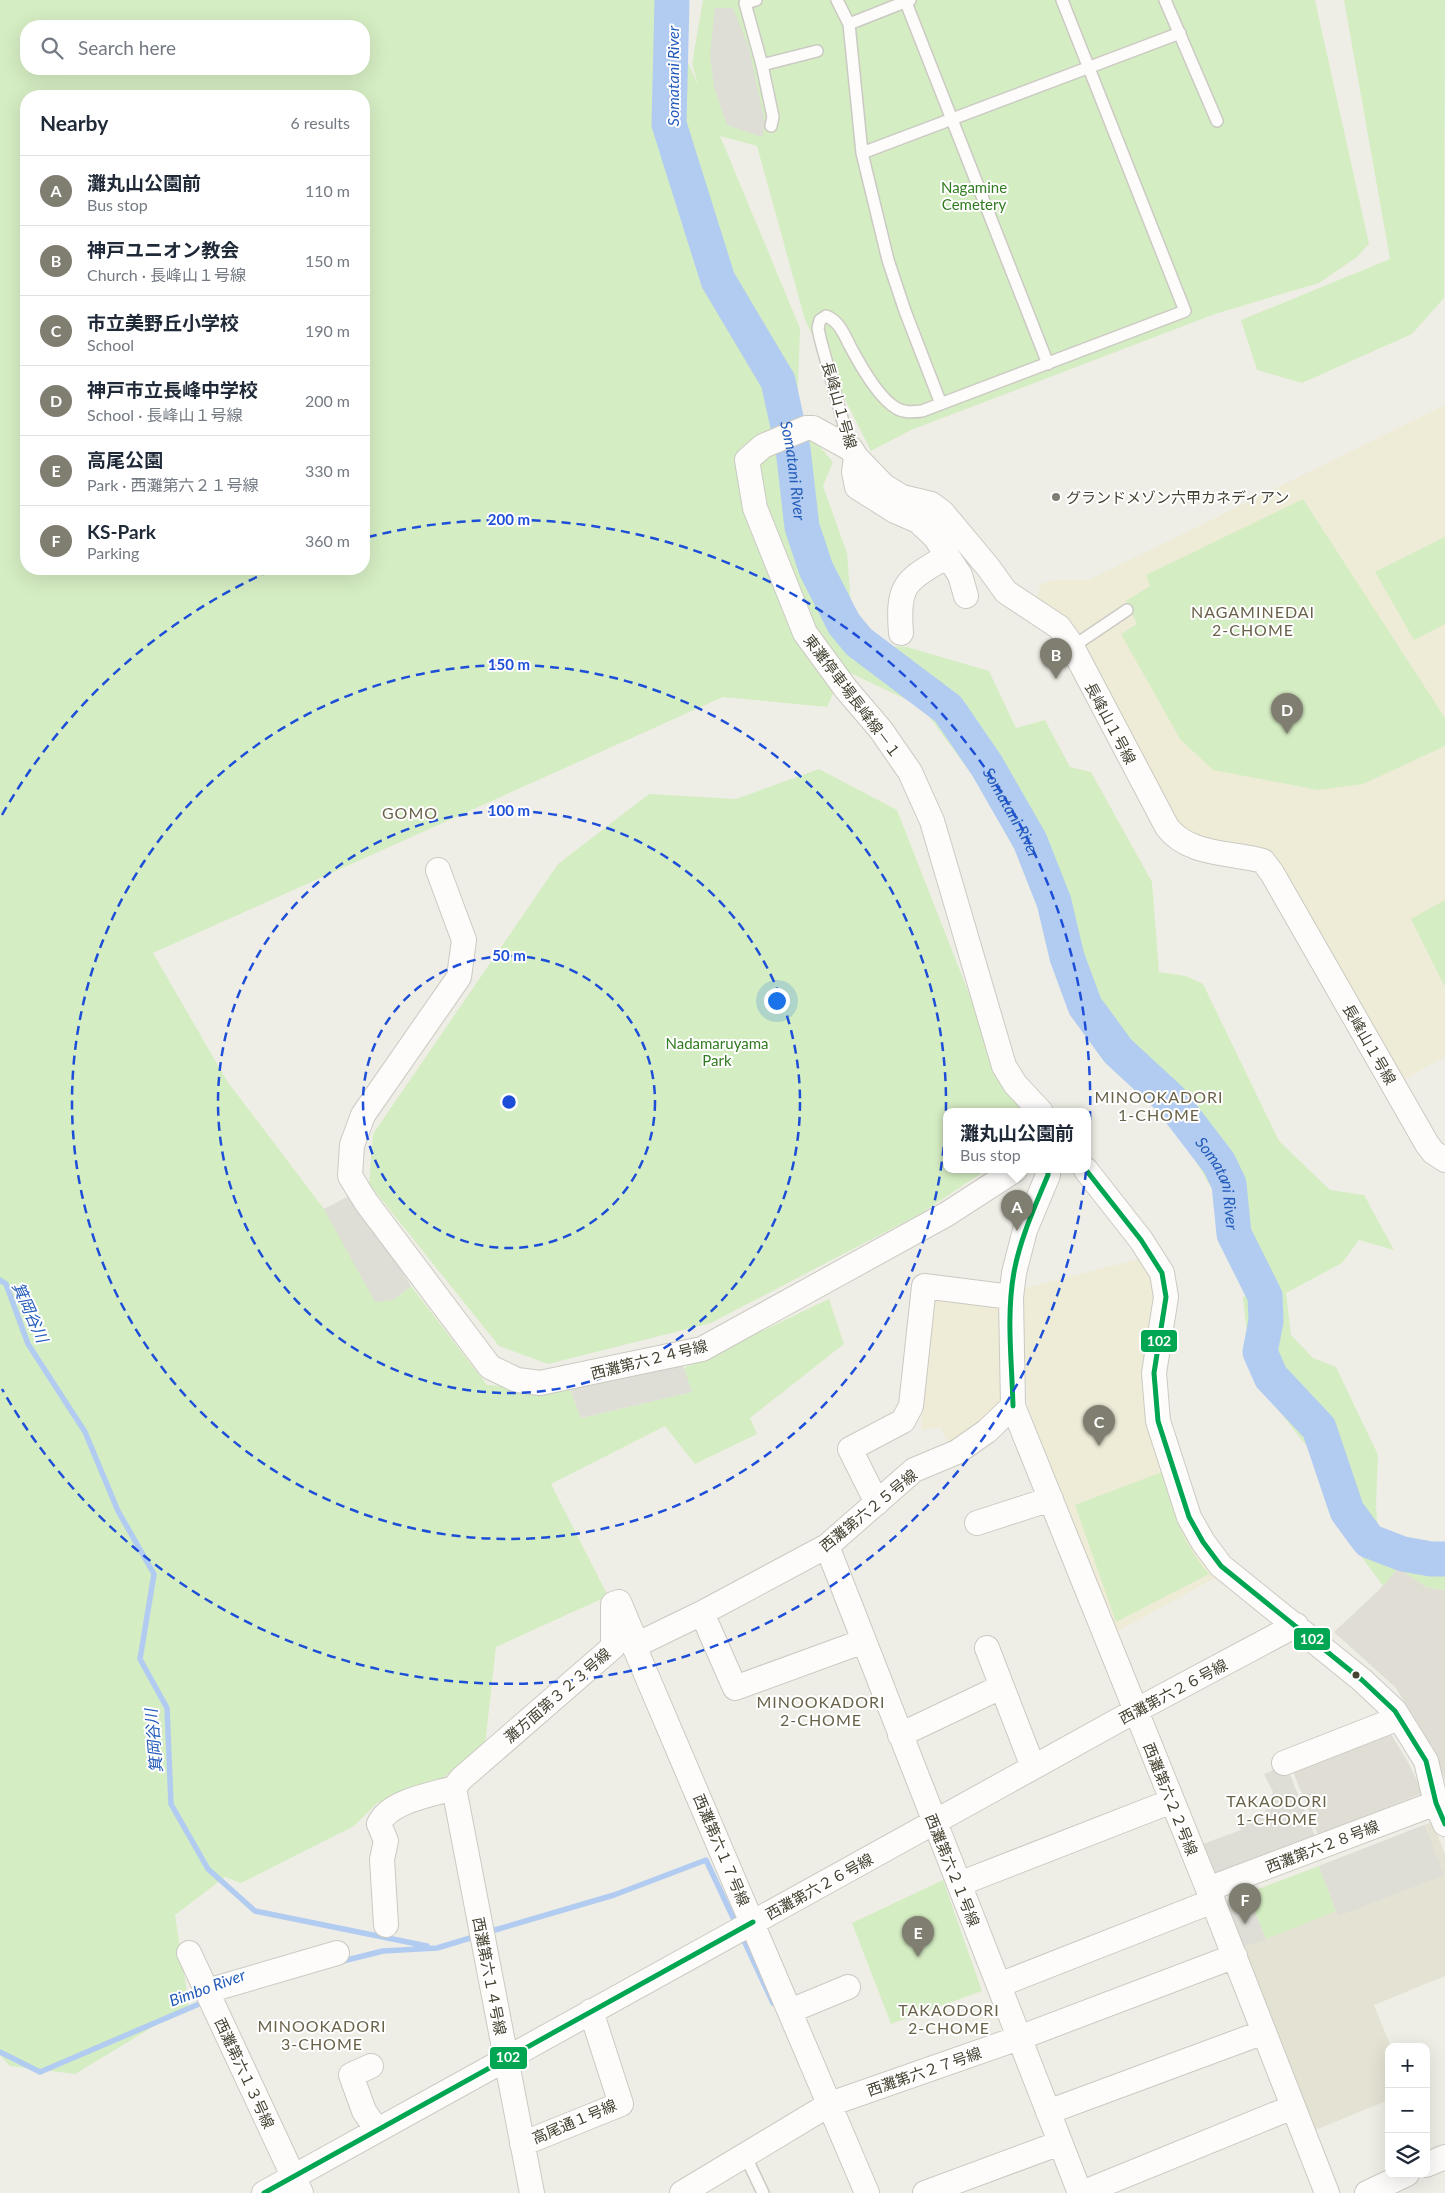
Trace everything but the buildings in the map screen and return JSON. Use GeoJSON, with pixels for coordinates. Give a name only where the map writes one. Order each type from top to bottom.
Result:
{"type":"FeatureCollection","features":[{"type":"Feature","properties":{"kind":"street","name":"東灘停車場長峰線－１"},"geometry":{"type":"LineString","coordinates":[[854,453],[813,428],[806,428],[764,446],[747,460],[755,508],[805,633],[846,689],[881,730],[910,772],[932,822],[1004,1066],[1015,1084],[1037,1108]]}},
{"type":"Feature","properties":{"kind":"street"},"geometry":{"type":"LineString","coordinates":[[854,453],[854,472],[857,487],[895,511],[918,522],[935,537],[960,575],[966,596]]}},
{"type":"Feature","properties":{"kind":"street","name":"長峰山１号線"},"geometry":{"type":"LineString","coordinates":[[854,453],[884,486],[902,497],[931,504],[942,512],[988,567],[1006,592],[1059,627],[1073,648],[1167,827],[1175,838],[1195,848],[1263,861],[1272,873],[1427,1144],[1445,1160]]}},
{"type":"Feature","properties":{"kind":"street"},"geometry":{"type":"LineString","coordinates":[[901,633],[899,606],[906,584],[916,574],[947,556]]}},
{"type":"Feature","properties":{"kind":"street","name":"西灘第六２４号線"},"geometry":{"type":"LineString","coordinates":[[438,870],[464,940],[460,977],[363,1115],[352,1145],[350,1176],[359,1191],[490,1367],[516,1380],[540,1383],[702,1348],[947,1214],[1010,1173]]}},
{"type":"Feature","properties":{"kind":"street"},"geometry":{"type":"LineString","coordinates":[[1013,1406],[1011,1298],[1014,1273],[1025,1230],[1048,1173]]}},
{"type":"Feature","properties":{"kind":"street"},"geometry":{"type":"LineString","coordinates":[[1088,1173],[1141,1240],[1162,1273],[1166,1296],[1154,1373],[1158,1421],[1189,1517],[1203,1542],[1221,1566],[1296,1625],[1362,1680],[1395,1711],[1426,1761],[1436,1803],[1445,1824]]}},
{"type":"Feature","properties":{"kind":"street"},"geometry":{"type":"LineString","coordinates":[[877,1503],[850,1449],[903,1420],[911,1406],[924,1286],[1011,1298]]}},
{"type":"Feature","properties":{"kind":"street","name":"西灘第六２２号線"},"geometry":{"type":"LineString","coordinates":[[1013,1406],[1211,1895],[1326,2193]]}},
{"type":"Feature","properties":{"kind":"street","name":"西灘第六２５号線"},"geometry":{"type":"LineString","coordinates":[[634,1646],[702,1613],[827,1546],[914,1470],[957,1452],[987,1431],[1013,1406]]}},
{"type":"Feature","properties":{"kind":"street"},"geometry":{"type":"LineString","coordinates":[[977,1523],[1051,1499]]}},
{"type":"Feature","properties":{"kind":"street","name":"西灘第六２１号線"},"geometry":{"type":"LineString","coordinates":[[827,1546],[1081,2193]]}},
{"type":"Feature","properties":{"kind":"street","name":"灘方面第３２３号線"},"geometry":{"type":"LineString","coordinates":[[454,1788],[461,1779],[613,1647],[612,1604],[619,1602],[632,1633],[634,1646]]}},
{"type":"Feature","properties":{"kind":"street"},"geometry":{"type":"LineString","coordinates":[[702,1613],[735,1688],[864,1641]]}},
{"type":"Feature","properties":{"kind":"street","name":"西灘第六２６号線"},"geometry":{"type":"LineString","coordinates":[[264,2193],[298,2185],[377,2130],[1033,1767],[1296,1625]]}},
{"type":"Feature","properties":{"kind":"street","name":"西灘第六１７号線"},"geometry":{"type":"LineString","coordinates":[[634,1646],[867,2193]]}},
{"type":"Feature","properties":{"kind":"street"},"geometry":{"type":"LineString","coordinates":[[987,1648],[1033,1767]]}},
{"type":"Feature","properties":{"kind":"street"},"geometry":{"type":"LineString","coordinates":[[900,1735],[1001,1687]]}},
{"type":"Feature","properties":{"kind":"street"},"geometry":{"type":"LineString","coordinates":[[1284,1762],[1399,1718]]}},
{"type":"Feature","properties":{"kind":"street"},"geometry":{"type":"LineString","coordinates":[[386,1925],[382,1859],[386,1841],[380,1824],[384,1814],[399,1805],[454,1788]]}},
{"type":"Feature","properties":{"kind":"street","name":"西灘第六１４号線"},"geometry":{"type":"LineString","coordinates":[[454,1788],[532,2193]]}},
{"type":"Feature","properties":{"kind":"street"},"geometry":{"type":"LineString","coordinates":[[959,1884],[1172,1801]]}},
{"type":"Feature","properties":{"kind":"street","name":"西灘第六２８号線"},"geometry":{"type":"LineString","coordinates":[[999,1985],[1211,1895],[1436,1803]]}},
{"type":"Feature","properties":{"kind":"street","name":"西灘第六１３号線"},"geometry":{"type":"LineString","coordinates":[[189,1953],[298,2185]]}},
{"type":"Feature","properties":{"kind":"street"},"geometry":{"type":"LineString","coordinates":[[207,1990],[337,1953]]}},
{"type":"Feature","properties":{"kind":"street","name":"西灘第六２７号線"},"geometry":{"type":"LineString","coordinates":[[682,2193],[710,2185],[745,2155],[830,2104],[1019,2038],[1235,1956]]}},
{"type":"Feature","properties":{"kind":"street"},"geometry":{"type":"LineString","coordinates":[[790,2012],[848,1987]]}},
{"type":"Feature","properties":{"kind":"street","name":"高尾通１号線"},"geometry":{"type":"LineString","coordinates":[[522,2144],[621,2104],[592,2011]]}},
{"type":"Feature","properties":{"kind":"street"},"geometry":{"type":"LineString","coordinates":[[1048,2112],[1264,2032]]}},
{"type":"Feature","properties":{"kind":"street"},"geometry":{"type":"LineString","coordinates":[[371,2066],[351,2075],[364,2111],[377,2130]]}},
{"type":"Feature","properties":{"kind":"street"},"geometry":{"type":"LineString","coordinates":[[1081,2193],[1293,2107]]}},
{"type":"Feature","properties":{"kind":"street"},"geometry":{"type":"LineString","coordinates":[[925,2193],[1060,2143]]}},
{"type":"Feature","properties":{"kind":"street"},"geometry":{"type":"LineString","coordinates":[[1430,2163],[1445,2156]]}},
{"type":"Feature","properties":{"kind":"street"},"geometry":{"type":"LineString","coordinates":[[1367,2193],[1399,2178]]}},
{"type":"Feature","properties":{"kind":"lane"},"geometry":{"type":"LineString","coordinates":[[756,0],[744,3],[762,65],[772,118],[771,126]]}},
{"type":"Feature","properties":{"kind":"lane"},"geometry":{"type":"LineString","coordinates":[[838,0],[849,24],[862,153],[888,260],[905,311],[941,404],[1185,311],[1062,0]]}},
{"type":"Feature","properties":{"kind":"lane"},"geometry":{"type":"LineString","coordinates":[[1166,0],[1217,121]]}},
{"type":"Feature","properties":{"kind":"lane"},"geometry":{"type":"LineString","coordinates":[[849,24],[906,1],[1048,364]]}},
{"type":"Feature","properties":{"kind":"lane"},"geometry":{"type":"LineString","coordinates":[[862,153],[1180,33]]}},
{"type":"Feature","properties":{"kind":"lane"},"geometry":{"type":"LineString","coordinates":[[762,65],[817,51]]}},
{"type":"Feature","properties":{"kind":"lane","name":"長峰山１号線"},"geometry":{"type":"LineString","coordinates":[[854,453],[820,338],[818,328],[820,320],[826,316],[834,319],[857,359],[880,393],[895,407],[908,412],[922,411],[941,404]]}},
{"type":"Feature","properties":{"kind":"lane"},"geometry":{"type":"LineString","coordinates":[[1073,648],[1127,610]]}},
{"type":"Feature","properties":{"kind":"lane"},"geometry":{"type":"LineString","coordinates":[[745,2155],[763,2193]]}},
{"type":"Feature","properties":{"kind":"shaded area"},"geometry":{"type":"Polygon","coordinates":[[[715,8],[733,8],[749,48],[765,124],[762,137],[727,125],[714,87],[710,55],[715,8]]]}},
{"type":"Feature","properties":{"kind":"shaded area"},"geometry":{"type":"Polygon","coordinates":[[[1445,405],[1445,1056],[1402,1081],[1268,855],[1201,842],[1176,827],[1072,623],[1037,596],[1041,584],[1055,580],[1089,580],[1445,405]]]}},
{"type":"Feature","properties":{"kind":"shaded area"},"geometry":{"type":"Polygon","coordinates":[[[353,1194],[411,1286],[393,1300],[375,1302],[324,1209],[353,1194]]]}},
{"type":"Feature","properties":{"kind":"shaded area"},"geometry":{"type":"Polygon","coordinates":[[[1143,1258],[1155,1281],[1180,1524],[1192,1548],[1217,1577],[1116,1632],[1029,1414],[1020,1310],[1021,1289],[1143,1258]]]}},
{"type":"Feature","properties":{"kind":"shaded area"},"geometry":{"type":"Polygon","coordinates":[[[932,1294],[1000,1302],[1000,1406],[950,1448],[940,1427],[922,1430],[921,1408],[932,1294]]]}},
{"type":"Feature","properties":{"kind":"shaded area"},"geometry":{"type":"Polygon","coordinates":[[[679,1354],[692,1392],[581,1418],[566,1378],[679,1354]]]}},
{"type":"Feature","properties":{"kind":"shaded area"},"geometry":{"type":"Polygon","coordinates":[[[1398,1568],[1426,1587],[1445,1590],[1445,1780],[1432,1746],[1396,1688],[1334,1632],[1378,1591],[1398,1568]]]}},
{"type":"Feature","properties":{"kind":"shaded area"},"geometry":{"type":"Polygon","coordinates":[[[1387,1728],[1408,1762],[1423,1793],[1318,1835],[1291,1766],[1387,1728]]]}},
{"type":"Feature","properties":{"kind":"shaded area"},"geometry":{"type":"Polygon","coordinates":[[[1286,1765],[1317,1841],[1214,1880],[1200,1845],[1241,1830],[1239,1824],[1265,1812],[1273,1792],[1264,1774],[1286,1765]]]}},
{"type":"Feature","properties":{"kind":"shaded area"},"geometry":{"type":"Polygon","coordinates":[[[1432,1822],[1445,1854],[1445,1976],[1374,2005],[1389,2043],[1385,2043],[1385,2102],[1315,2130],[1240,1948],[1336,1911],[1319,1866],[1432,1822]]]}},
{"type":"Feature","properties":{"kind":"shaded area"},"geometry":{"type":"Polygon","coordinates":[[[1424,1825],[1444,1875],[1338,1916],[1319,1866],[1424,1825]]]}},
{"type":"Feature","properties":{"kind":"shaded area"},"geometry":{"type":"Polygon","coordinates":[[[1247,1893],[1266,1939],[1240,1948],[1226,1909],[1228,1899],[1247,1893]]]}},
{"type":"Feature","properties":{"kind":"green space","name":"Nagamine Cemetery"},"geometry":{"type":"Polygon","coordinates":[[[0,0],[660,0],[698,85],[692,64],[703,0],[1315,0],[1369,244],[1357,257],[1319,283],[1215,314],[911,430],[871,451],[805,320],[757,146],[720,136],[800,328],[797,420],[833,462],[823,486],[847,553],[854,644],[907,647],[989,671],[1016,728],[1045,720],[1070,767],[1091,772],[1152,882],[1159,972],[1186,976],[1203,984],[1279,1141],[1330,1190],[1364,1195],[1394,1250],[1359,1240],[1342,1263],[1286,1293],[1291,1335],[1313,1358],[1336,1367],[1378,1455],[1376,1505],[1378,1534],[1386,1559],[1425,1568],[1445,1557],[1445,1590],[1426,1587],[1398,1568],[1383,1586],[1331,1515],[1312,1453],[1252,1376],[1243,1298],[1265,1276],[1253,1247],[1246,1247],[1174,1124],[1105,1054],[1083,1022],[1029,857],[976,780],[922,707],[844,670],[827,707],[723,697],[153,953],[227,1081],[393,1300],[411,1286],[487,1385],[570,1390],[582,1418],[691,1392],[684,1368],[829,1299],[844,1344],[750,1418],[757,1434],[695,1464],[665,1426],[551,1484],[608,1596],[496,1647],[485,1745],[440,1780],[377,1803],[354,1826],[241,1883],[225,1877],[175,1915],[189,2005],[75,2074],[10,2066],[0,2055],[0,0]]]}},
{"type":"Feature","properties":{"kind":"green space"},"geometry":{"type":"Polygon","coordinates":[[[1344,0],[1445,0],[1444,298],[1412,334],[1302,383],[1257,370],[1241,320],[1390,259],[1344,0]]]}},
{"type":"Feature","properties":{"kind":"green space"},"geometry":{"type":"Polygon","coordinates":[[[1303,499],[1445,718],[1445,746],[1363,784],[1318,790],[1213,770],[1180,739],[1121,634],[1137,624],[1126,601],[1150,586],[1146,575],[1303,499]]]}},
{"type":"Feature","properties":{"kind":"green space"},"geometry":{"type":"Polygon","coordinates":[[[1445,537],[1445,624],[1414,640],[1375,572],[1445,537]]]}},
{"type":"Feature","properties":{"kind":"green space","name":"Nadamaruyama Park"},"geometry":{"type":"Polygon","coordinates":[[[819,769],[897,810],[993,1055],[1029,1108],[943,1108],[943,1173],[982,1173],[920,1214],[711,1323],[548,1364],[499,1346],[369,1184],[373,1134],[558,864],[649,794],[736,799],[819,769]]]}},
{"type":"Feature","properties":{"kind":"green space"},"geometry":{"type":"Polygon","coordinates":[[[1445,900],[1445,987],[1411,919],[1445,900]]]}},
{"type":"Feature","properties":{"kind":"green space"},"geometry":{"type":"Polygon","coordinates":[[[1162,1472],[1179,1526],[1199,1562],[1209,1574],[1116,1622],[1075,1505],[1162,1472]]]}},
{"type":"Feature","properties":{"kind":"green space"},"geometry":{"type":"Polygon","coordinates":[[[1319,1866],[1336,1911],[1266,1939],[1247,1893],[1319,1866]]]}},
{"type":"Feature","properties":{"kind":"green space"},"geometry":{"type":"Polygon","coordinates":[[[943,1880],[982,1991],[891,2024],[852,1923],[943,1880]]]}},
{"type":"Feature","properties":{"kind":"waterway","name":"Somatani River"},"geometry":{"type":"LineString","coordinates":[[672,0],[669,124],[718,280],[778,381],[793,449],[802,527],[816,569],[844,624],[859,642],[948,709],[987,766],[1030,841],[1054,902],[1067,957],[1085,1006],[1118,1051],[1170,1099],[1219,1163],[1229,1184],[1234,1234],[1265,1296],[1266,1321],[1260,1352],[1271,1377],[1319,1428],[1347,1511],[1369,1541],[1403,1554],[1431,1559],[1445,1559]]}},
{"type":"Feature","properties":{"kind":"waterway","name":"箕岡谷川"},"geometry":{"type":"LineString","coordinates":[[0,1280],[6,1284],[28,1344],[85,1432],[118,1511],[154,1574],[140,1659],[167,1708],[171,1804],[208,1869],[255,1911],[427,1946]]}},
{"type":"Feature","properties":{"kind":"waterway"},"geometry":{"type":"LineString","coordinates":[[488,1932],[614,1895],[706,1860],[737,1926]]}},
{"type":"Feature","properties":{"kind":"waterway"},"geometry":{"type":"LineString","coordinates":[[741,1934],[773,2003]]}},
{"type":"Feature","properties":{"kind":"waterway","name":"Bimbo River"},"geometry":{"type":"LineString","coordinates":[[339,1962],[383,1951],[437,1948],[477,1936]]}},
{"type":"Feature","properties":{"kind":"waterway","name":"Bimbo River"},"geometry":{"type":"LineString","coordinates":[[0,2052],[40,2072],[206,2001]]}},
{"type":"Feature","properties":{"kind":"transit line","name":"102"},"geometry":{"type":"LineString","coordinates":[[1013,1406],[1010,1305],[1014,1272],[1024,1235],[1048,1173]]}},
{"type":"Feature","properties":{"kind":"transit line","name":"102"},"geometry":{"type":"LineString","coordinates":[[1088,1173],[1141,1240],[1162,1273],[1166,1297],[1154,1373],[1158,1421],[1189,1517],[1203,1542],[1221,1566],[1362,1680],[1395,1711],[1426,1761],[1436,1803],[1445,1824]]}},
{"type":"Feature","properties":{"kind":"transit line","name":"102"},"geometry":{"type":"LineString","coordinates":[[264,2193],[753,1922]]}},
{"type":"Feature","properties":{"kind":"place","name":"グランドメゾン六甲カネディアン"},"geometry":{"type":"Point","coordinates":[1056,497]}},
{"type":"Feature","properties":{"kind":"place","name":"神戸ユニオン教会"},"geometry":{"type":"Point","coordinates":[1056,679]}},
{"type":"Feature","properties":{"kind":"place","name":"神戸市立長峰中学校"},"geometry":{"type":"Point","coordinates":[1287,734]}},
{"type":"Feature","properties":{"kind":"place","name":"灘丸山公園前"},"geometry":{"type":"Point","coordinates":[1017,1231]}},
{"type":"Feature","properties":{"kind":"place","name":"市立美野丘小学校"},"geometry":{"type":"Point","coordinates":[1099,1446]}},
{"type":"Feature","properties":{"kind":"place","name":"KS-Park"},"geometry":{"type":"Point","coordinates":[1245,1924]}},
{"type":"Feature","properties":{"kind":"place","name":"高尾公園"},"geometry":{"type":"Point","coordinates":[918,1957]}},
{"type":"Feature","properties":{"kind":"district","name":"NAGAMINEDAI 2-CHOME"},"geometry":{"type":"Point","coordinates":[1253,620]}},
{"type":"Feature","properties":{"kind":"district","name":"GOMO"},"geometry":{"type":"Point","coordinates":[410,812]}},
{"type":"Feature","properties":{"kind":"district","name":"MINOOKADORI 1-CHOME"},"geometry":{"type":"Point","coordinates":[1159,1105]}},
{"type":"Feature","properties":{"kind":"district","name":"MINOOKADORI 2-CHOME"},"geometry":{"type":"Point","coordinates":[821,1710]}},
{"type":"Feature","properties":{"kind":"district","name":"TAKAODORI 1-CHOME"},"geometry":{"type":"Point","coordinates":[1277,1809]}},
{"type":"Feature","properties":{"kind":"district","name":"TAKAODORI 2-CHOME"},"geometry":{"type":"Point","coordinates":[949,2018]}},
{"type":"Feature","properties":{"kind":"district","name":"MINOOKADORI 3-CHOME"},"geometry":{"type":"Point","coordinates":[322,2034]}}]}
